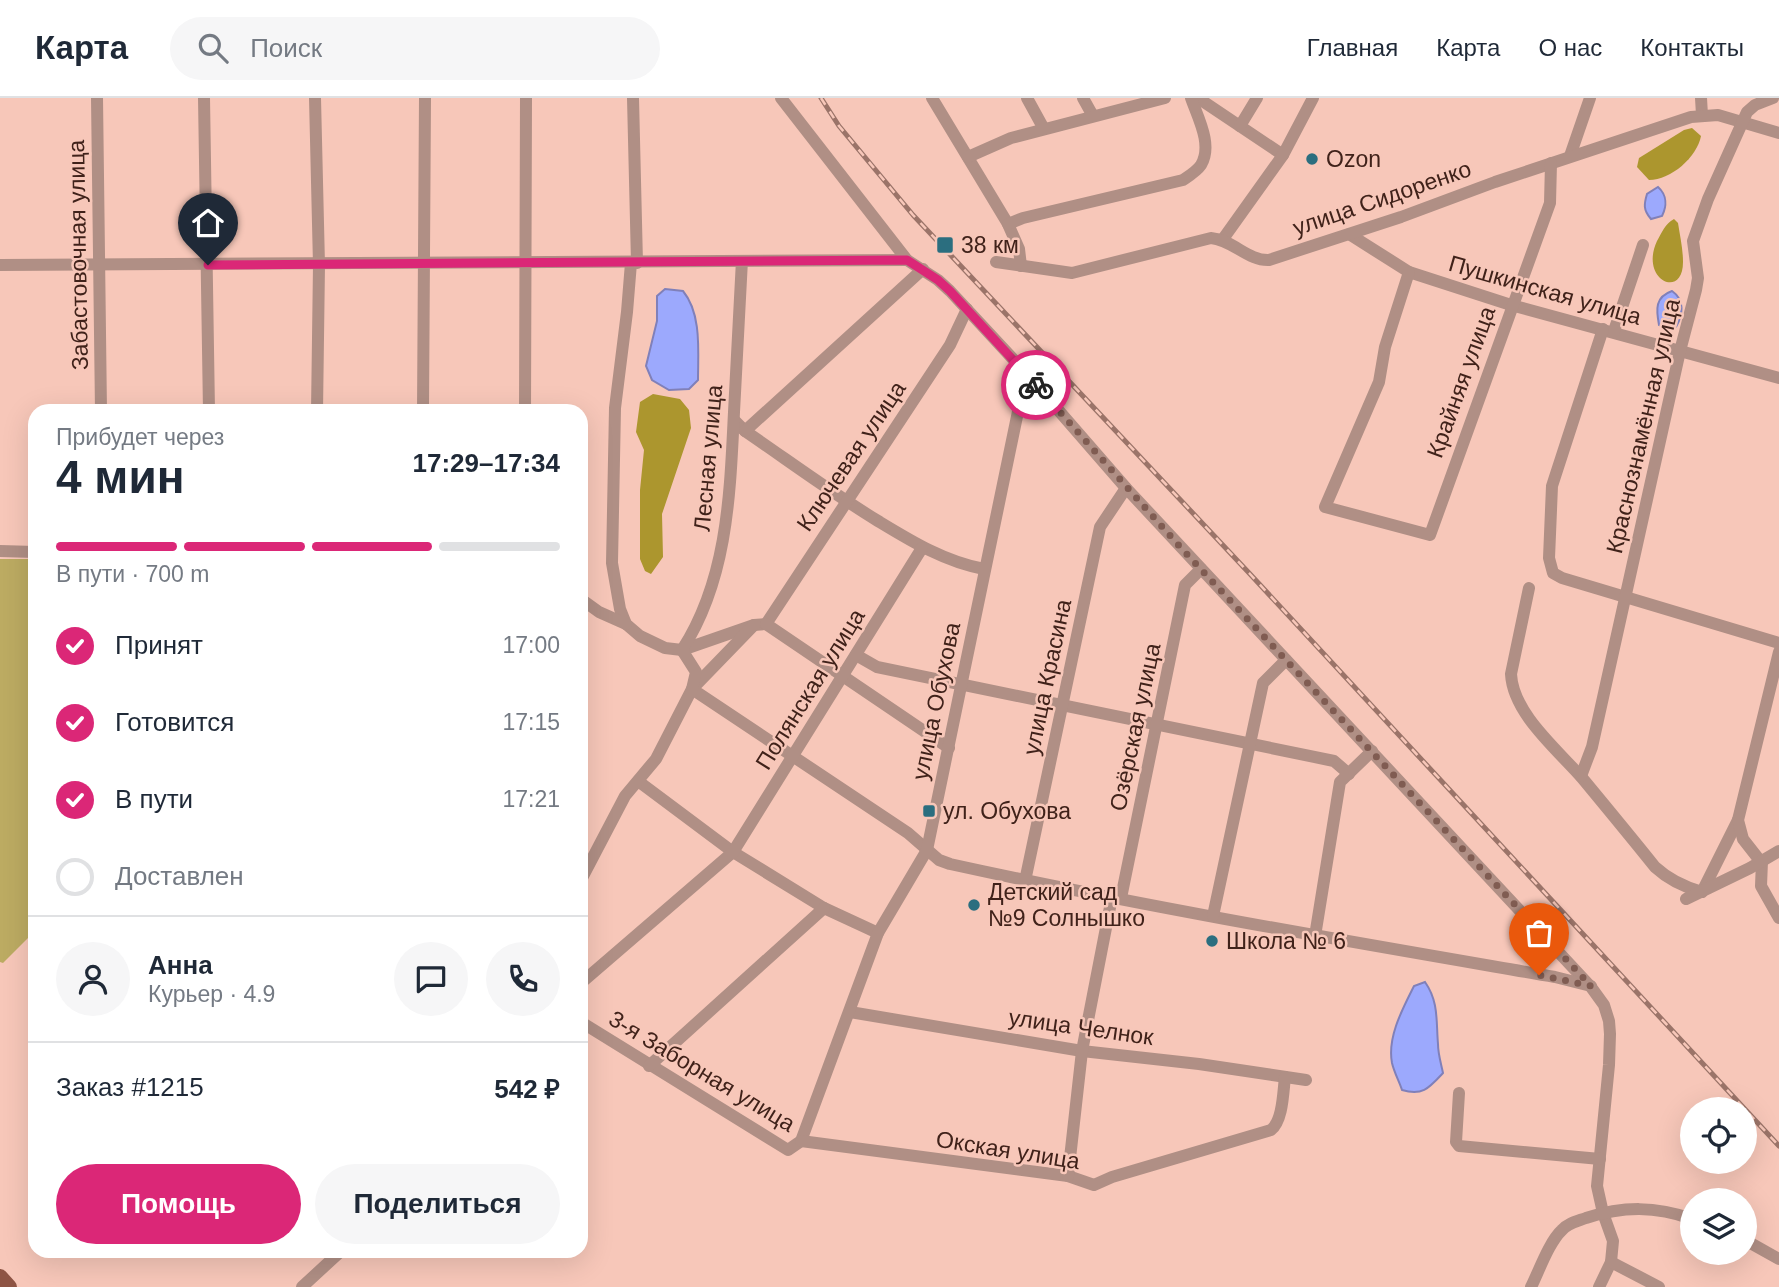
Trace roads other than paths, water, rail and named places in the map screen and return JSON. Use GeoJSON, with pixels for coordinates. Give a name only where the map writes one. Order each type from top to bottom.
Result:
{"type":"FeatureCollection","features":[{"type":"Feature","properties":{"kind":"main road"},"geometry":{"type":"LineString","coordinates":[[0,1277],[9,1287]]}},
{"type":"Feature","properties":{"kind":"street","name":"Забастовочная улица"},"geometry":{"type":"LineString","coordinates":[[97,98],[101,404]]}},
{"type":"Feature","properties":{"kind":"street"},"geometry":{"type":"LineString","coordinates":[[204,98],[209,404]]}},
{"type":"Feature","properties":{"kind":"street"},"geometry":{"type":"LineString","coordinates":[[315,98],[319,264],[317,404]]}},
{"type":"Feature","properties":{"kind":"street"},"geometry":{"type":"LineString","coordinates":[[423,404],[425,98]]}},
{"type":"Feature","properties":{"kind":"street"},"geometry":{"type":"LineString","coordinates":[[525,404],[526,98]]}},
{"type":"Feature","properties":{"kind":"street"},"geometry":{"type":"LineString","coordinates":[[626,624],[620,609],[612,563],[615,408],[634,263],[633,98]]}},
{"type":"Feature","properties":{"kind":"street"},"geometry":{"type":"LineString","coordinates":[[781,98],[907,260],[938,280],[967,309],[1126,488],[1591,986],[1604,1006],[1609,1021],[1609,1065],[1597,1186],[1613,1241],[1611,1262],[1599,1287]]}},
{"type":"Feature","properties":{"kind":"street"},"geometry":{"type":"LineString","coordinates":[[932,98],[1008,224],[1018,248],[1021,266]]}},
{"type":"Feature","properties":{"kind":"street"},"geometry":{"type":"LineString","coordinates":[[1027,98],[1044,129]]}},
{"type":"Feature","properties":{"kind":"street"},"geometry":{"type":"LineString","coordinates":[[1083,98],[1093,116]]}},
{"type":"Feature","properties":{"kind":"street"},"geometry":{"type":"LineString","coordinates":[[968,157],[1011,138],[1165,98]]}},
{"type":"Feature","properties":{"kind":"street"},"geometry":{"type":"LineString","coordinates":[[1008,224],[1023,218],[1183,180],[1200,166],[1205,154],[1206,142],[1198,98]]}},
{"type":"Feature","properties":{"kind":"street"},"geometry":{"type":"LineString","coordinates":[[1198,98],[1283,155]]}},
{"type":"Feature","properties":{"kind":"street"},"geometry":{"type":"LineString","coordinates":[[1240,126],[1257,98]]}},
{"type":"Feature","properties":{"kind":"street"},"geometry":{"type":"LineString","coordinates":[[996,262],[1072,273],[1199,240],[1223,239],[1283,155],[1313,98]]}},
{"type":"Feature","properties":{"kind":"street"},"geometry":{"type":"LineString","coordinates":[[1570,156],[1590,98]]}},
{"type":"Feature","properties":{"kind":"street"},"geometry":{"type":"LineString","coordinates":[[1701,98],[1702,115]]}},
{"type":"Feature","properties":{"kind":"street"},"geometry":{"type":"LineString","coordinates":[[1742,120],[1754,101],[1773,98]]}},
{"type":"Feature","properties":{"kind":"street","name":"улица Сидоренко"},"geometry":{"type":"LineString","coordinates":[[1223,239],[1259,260],[1269,260],[1570,156],[1702,115],[1742,120],[1779,133]]}},
{"type":"Feature","properties":{"kind":"street","name":"Краснознамённая улица"},"geometry":{"type":"LineString","coordinates":[[1581,776],[1592,747],[1696,290],[1698,278],[1693,242],[1708,199],[1742,120]]}},
{"type":"Feature","properties":{"kind":"street","name":"Крайняя улица"},"geometry":{"type":"LineString","coordinates":[[1409,271],[1385,347],[1379,382],[1325,507],[1430,535],[1550,203],[1551,163]]}},
{"type":"Feature","properties":{"kind":"street","name":"Пушкинская улица"},"geometry":{"type":"LineString","coordinates":[[1349,234],[1409,271],[1511,305],[1779,378]]}},
{"type":"Feature","properties":{"kind":"street"},"geometry":{"type":"LineString","coordinates":[[1643,245],[1552,486],[1550,567],[1553,573],[1562,578],[1779,643]]}},
{"type":"Feature","properties":{"kind":"street"},"geometry":{"type":"LineString","coordinates":[[0,265],[907,260]]}},
{"type":"Feature","properties":{"kind":"street","name":"Лесная улица"},"geometry":{"type":"LineString","coordinates":[[682,650],[702,614],[718,567],[730,503],[742,261]]}},
{"type":"Feature","properties":{"kind":"street"},"geometry":{"type":"LineString","coordinates":[[745,430],[923,269]]}},
{"type":"Feature","properties":{"kind":"street","name":"Ключевая улица"},"geometry":{"type":"LineString","coordinates":[[588,867],[625,796],[656,759],[692,689],[760,625],[950,345],[967,309]]}},
{"type":"Feature","properties":{"kind":"street","name":"улица Обухова"},"geometry":{"type":"LineString","coordinates":[[801,1141],[878,933],[927,850],[1026,373]]}},
{"type":"Feature","properties":{"kind":"street"},"geometry":{"type":"LineString","coordinates":[[734,420],[846,501],[922,548],[984,569]]}},
{"type":"Feature","properties":{"kind":"street","name":"улица Красина"},"geometry":{"type":"LineString","coordinates":[[1025,881],[1100,527],[1126,488]]}},
{"type":"Feature","properties":{"kind":"street","name":"Полянская улица"},"geometry":{"type":"LineString","coordinates":[[588,977],[733,852],[922,548]]}},
{"type":"Feature","properties":{"kind":"street"},"geometry":{"type":"LineString","coordinates":[[0,551],[28,552]]}},
{"type":"Feature","properties":{"kind":"street","name":"Озёрская улица"},"geometry":{"type":"LineString","coordinates":[[1068,1176],[1082,1051],[1157,724],[1185,585],[1201,569]]}},
{"type":"Feature","properties":{"kind":"street"},"geometry":{"type":"LineString","coordinates":[[1529,589],[1511,684],[1538,730],[1581,776],[1655,867],[1688,888],[1702,892]]}},
{"type":"Feature","properties":{"kind":"street"},"geometry":{"type":"LineString","coordinates":[[588,604],[665,648],[682,650],[760,625],[949,748]]}},
{"type":"Feature","properties":{"kind":"street"},"geometry":{"type":"LineString","coordinates":[[682,650],[696,672],[692,689],[950,864],[1025,881],[1315,936],[1555,977],[1591,986]]}},
{"type":"Feature","properties":{"kind":"street"},"geometry":{"type":"LineString","coordinates":[[1702,892],[1738,820],[1779,652]]}},
{"type":"Feature","properties":{"kind":"street"},"geometry":{"type":"LineString","coordinates":[[856,655],[877,667],[1334,761],[1349,774]]}},
{"type":"Feature","properties":{"kind":"street"},"geometry":{"type":"LineString","coordinates":[[1213,916],[1263,683],[1286,660]]}},
{"type":"Feature","properties":{"kind":"street"},"geometry":{"type":"LineString","coordinates":[[1315,936],[1340,782],[1373,751]]}},
{"type":"Feature","properties":{"kind":"street"},"geometry":{"type":"LineString","coordinates":[[638,781],[733,852],[824,908],[878,933]]}},
{"type":"Feature","properties":{"kind":"street"},"geometry":{"type":"LineString","coordinates":[[1738,820],[1743,839],[1761,862],[1761,886],[1779,918]]}},
{"type":"Feature","properties":{"kind":"street"},"geometry":{"type":"LineString","coordinates":[[1686,900],[1779,851]]}},
{"type":"Feature","properties":{"kind":"street"},"geometry":{"type":"LineString","coordinates":[[649,1066],[824,908]]}},
{"type":"Feature","properties":{"kind":"street","name":"улица Челнок"},"geometry":{"type":"LineString","coordinates":[[850,1012],[1082,1051],[1306,1080]]}},
{"type":"Feature","properties":{"kind":"street","name":"3-я Заборная улица"},"geometry":{"type":"LineString","coordinates":[[588,1027],[788,1150],[801,1141]]}},
{"type":"Feature","properties":{"kind":"street","name":"Окская улица"},"geometry":{"type":"LineString","coordinates":[[801,1141],[1068,1176],[1094,1185],[1112,1177],[1270,1130],[1276,1126],[1278,1119],[1285,1077]]}},
{"type":"Feature","properties":{"kind":"street"},"geometry":{"type":"LineString","coordinates":[[1459,1093],[1456,1142],[1459,1146],[1600,1159]]}},
{"type":"Feature","properties":{"kind":"street"},"geometry":{"type":"LineString","coordinates":[[1531,1287],[1561,1230],[1570,1223],[1603,1213],[1641,1208],[1659,1209],[1680,1215]]}},
{"type":"Feature","properties":{"kind":"street"},"geometry":{"type":"LineString","coordinates":[[1757,1247],[1779,1259]]}},
{"type":"Feature","properties":{"kind":"street"},"geometry":{"type":"LineString","coordinates":[[302,1287],[333,1258]]}},
{"type":"Feature","properties":{"kind":"street"},"geometry":{"type":"LineString","coordinates":[[1611,1262],[1659,1287]]}},
{"type":"Feature","properties":{"kind":"water"},"geometry":{"type":"Polygon","coordinates":[[[1658,187],[1665,197],[1665,208],[1662,216],[1651,219],[1645,210],[1645,201],[1647,194],[1658,187]]]}},
{"type":"Feature","properties":{"kind":"water"},"geometry":{"type":"Polygon","coordinates":[[[665,289],[683,291],[696,322],[698,380],[689,389],[669,390],[652,380],[646,366],[657,321],[657,296],[665,289]]]}},
{"type":"Feature","properties":{"kind":"water"},"geometry":{"type":"Polygon","coordinates":[[[1672,291],[1681,303],[1681,313],[1676,327],[1668,329],[1659,325],[1657,309],[1662,297],[1672,291]]]}},
{"type":"Feature","properties":{"kind":"water"},"geometry":{"type":"Polygon","coordinates":[[[1425,982],[1435,1004],[1438,1051],[1443,1073],[1425,1089],[1409,1092],[1402,1090],[1394,1070],[1392,1043],[1397,1023],[1414,986],[1425,982]]]}},
{"type":"Feature","properties":{"kind":"railway"},"geometry":{"type":"LineString","coordinates":[[821,98],[839,126],[913,215],[1250,574],[1779,1146]]}},
{"type":"Feature","properties":{"kind":"place","name":"Ozon"},"geometry":{"type":"Point","coordinates":[1312,159]}},
{"type":"Feature","properties":{"kind":"place","name":"38 км"},"geometry":{"type":"Point","coordinates":[945,245]}},
{"type":"Feature","properties":{"kind":"place","name":"ул. Обухова"},"geometry":{"type":"Point","coordinates":[929,811]}},
{"type":"Feature","properties":{"kind":"place","name":"Детский сад №9 Солнышко"},"geometry":{"type":"Point","coordinates":[974,905]}},
{"type":"Feature","properties":{"kind":"place","name":"Школа № 6"},"geometry":{"type":"Point","coordinates":[1212,941]}}]}
